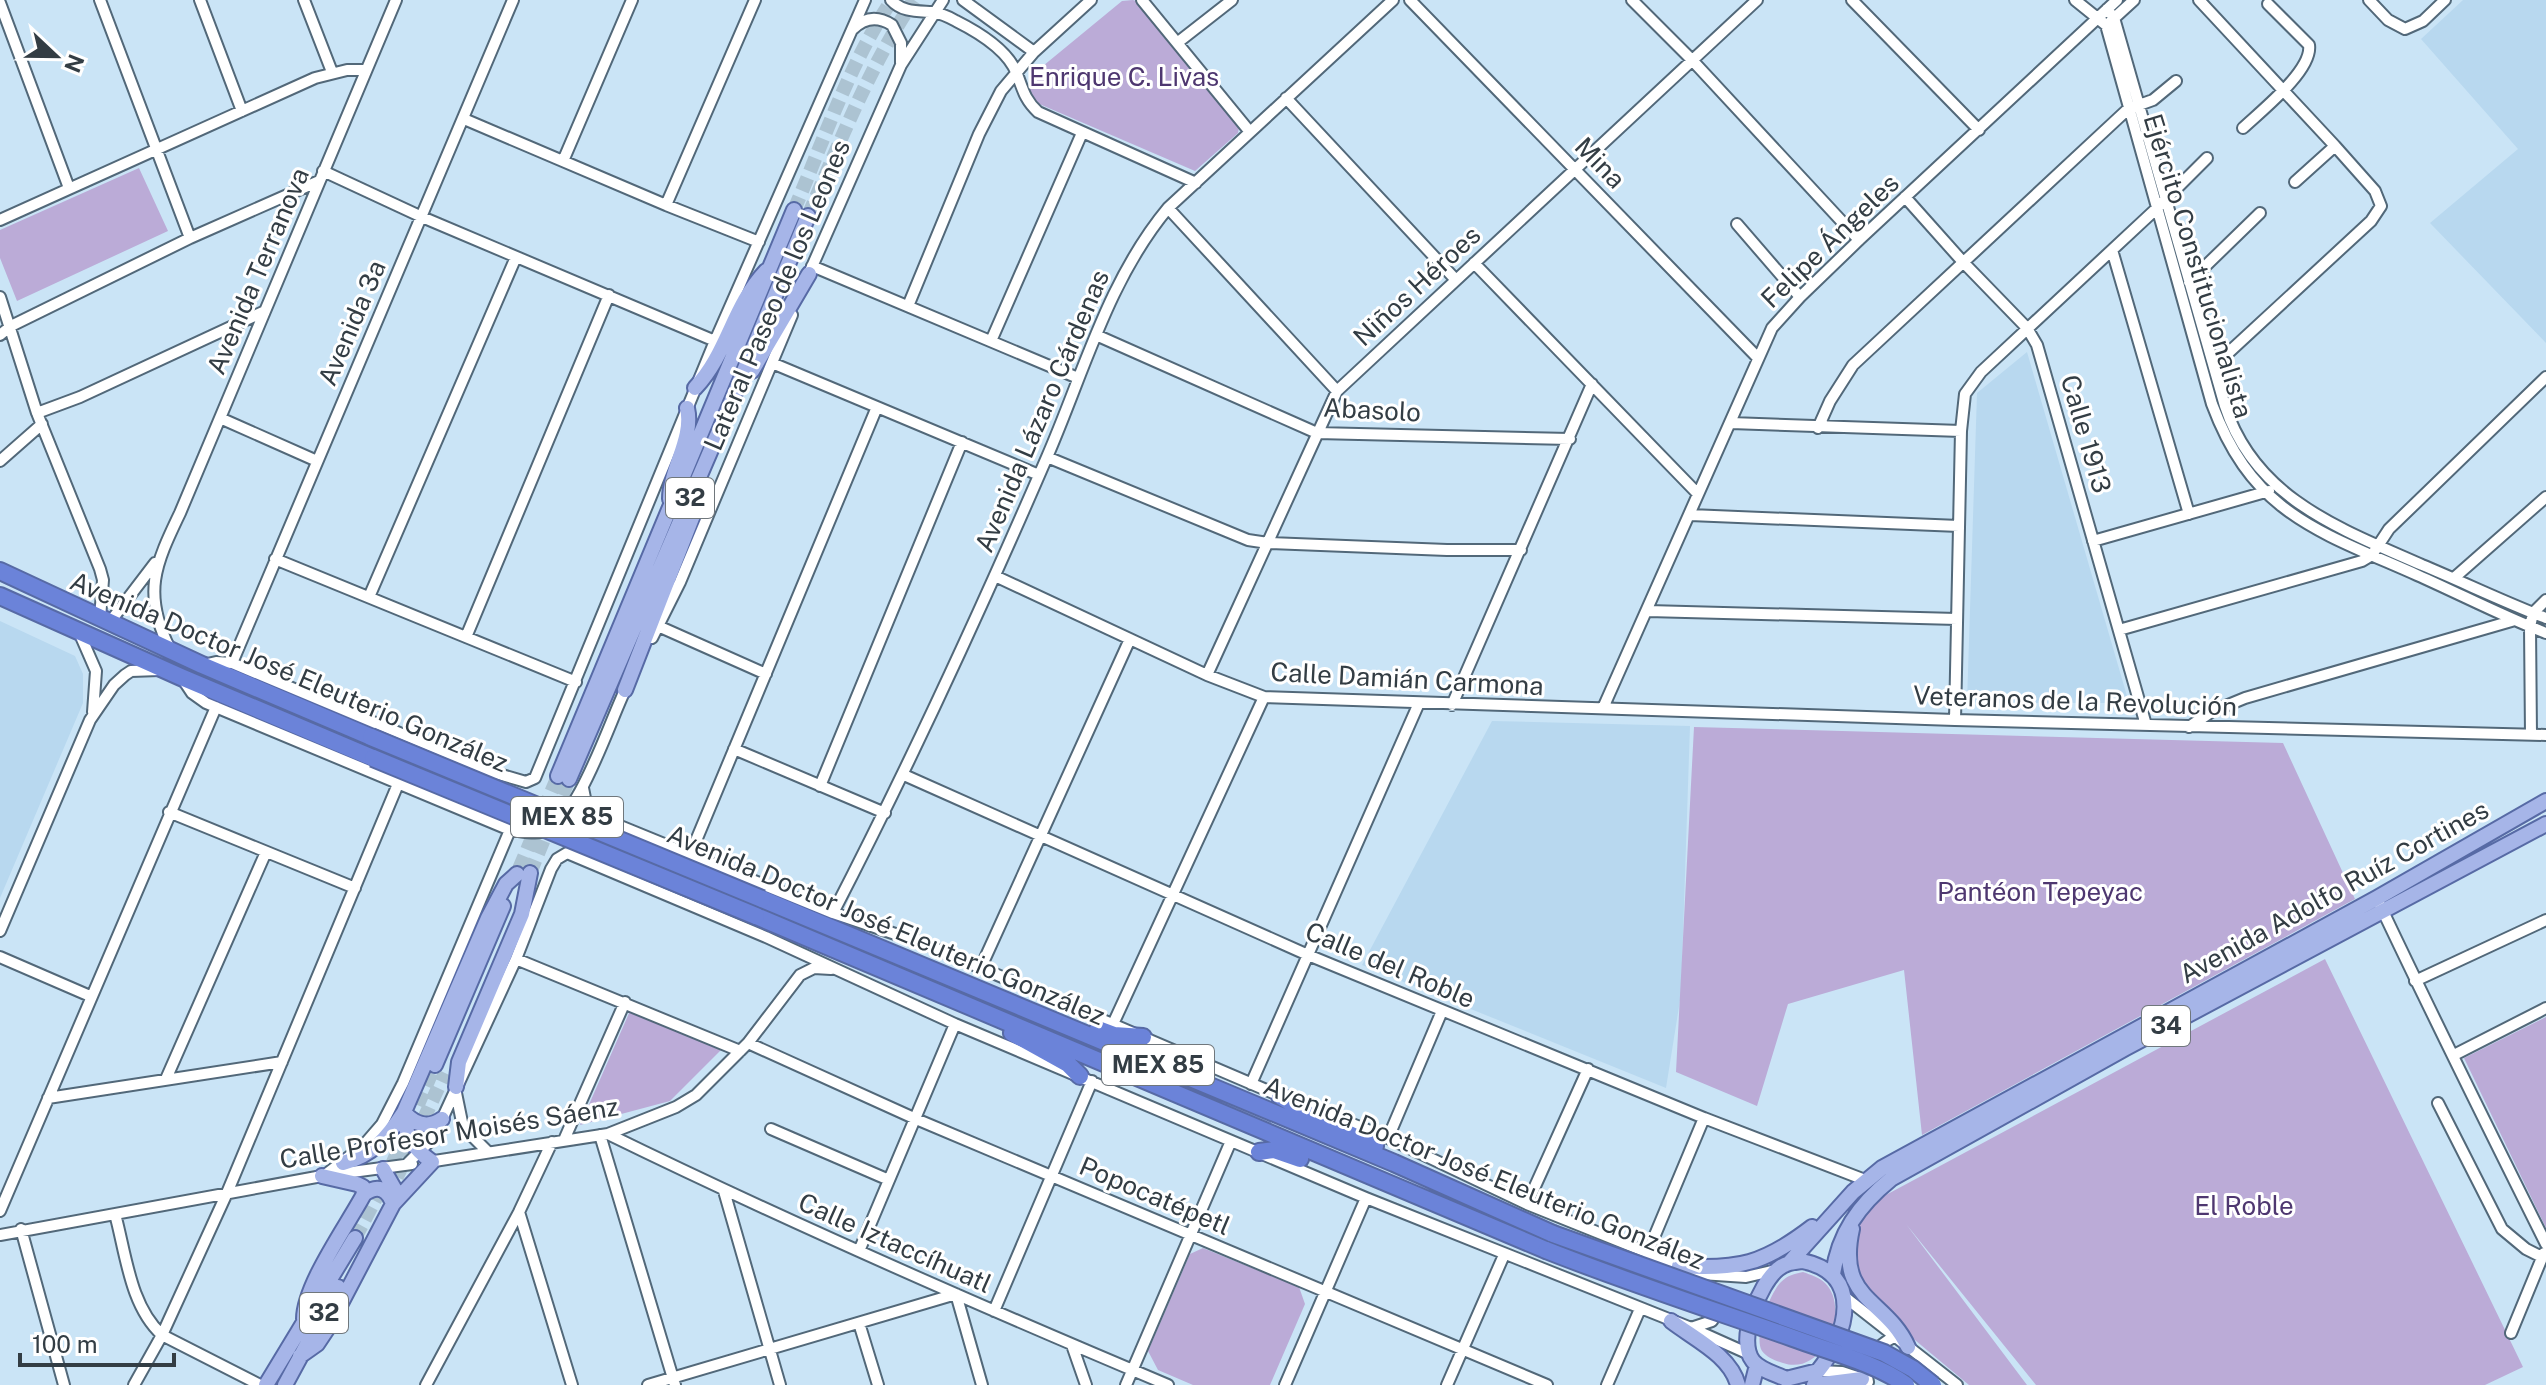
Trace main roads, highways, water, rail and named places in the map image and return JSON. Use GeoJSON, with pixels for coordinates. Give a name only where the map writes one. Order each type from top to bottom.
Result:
{"type":"FeatureCollection","features":[{"type":"Feature","properties":{"kind":"highway","name":"Avenida Doctor José Eleuterio González"},"geometry":{"type":"LineString","coordinates":[[0,571],[202,665],[1394,1163],[1553,1234],[1884,1353],[1913,1369],[1933,1385]]}},
{"type":"Feature","properties":{"kind":"highway","name":"Avenida Doctor José Eleuterio González"},"geometry":{"type":"LineString","coordinates":[[0,596],[164,670],[756,916],[1378,1181],[1546,1250],[1826,1350],[1888,1374],[1906,1385]]}},
{"type":"Feature","properties":{"kind":"highway"},"geometry":{"type":"LineString","coordinates":[[986,993],[1018,996],[1114,1035],[1143,1037]]}},
{"type":"Feature","properties":{"kind":"highway"},"geometry":{"type":"LineString","coordinates":[[996,1018],[1014,1036],[1068,1064],[1086,1078]]}},
{"type":"Feature","properties":{"kind":"highway"},"geometry":{"type":"LineString","coordinates":[[1280,1096],[1313,1117],[1365,1139],[1394,1163]]}},
{"type":"Feature","properties":{"kind":"highway"},"geometry":{"type":"LineString","coordinates":[[1259,1152],[1282,1152],[1361,1184],[1378,1181]]}},
{"type":"Feature","properties":{"kind":"main road","name":"32"},"geometry":{"type":"LineString","coordinates":[[801,213],[722,424],[564,777],[772,265],[801,213]]}},
{"type":"Feature","properties":{"kind":"main road"},"geometry":{"type":"LineString","coordinates":[[695,388],[713,366],[745,296],[772,265]]}},
{"type":"Feature","properties":{"kind":"main road"},"geometry":{"type":"LineString","coordinates":[[625,690],[702,492],[722,424],[810,270]]}},
{"type":"Feature","properties":{"kind":"main road"},"geometry":{"type":"LineString","coordinates":[[670,511],[671,482],[689,424],[687,408]]}},
{"type":"Feature","properties":{"kind":"main road","name":"Avenida Adolfo Ruíz Cortines"},"geometry":{"type":"LineString","coordinates":[[1783,1266],[1865,1180],[1908,1153],[2377,898],[2546,801]]}},
{"type":"Feature","properties":{"kind":"main road","name":"Avenida Adolfo Ruíz Cortines"},"geometry":{"type":"LineString","coordinates":[[1833,1275],[1842,1239],[1855,1215],[1875,1192],[1920,1161],[2546,824]]}},
{"type":"Feature","properties":{"kind":"main road"},"geometry":{"type":"LineString","coordinates":[[440,1069],[522,872]]}},
{"type":"Feature","properties":{"kind":"main road"},"geometry":{"type":"LineString","coordinates":[[456,1087],[459,1062],[522,914],[522,872]]}},
{"type":"Feature","properties":{"kind":"main road"},"geometry":{"type":"LineString","coordinates":[[343,1163],[372,1151],[387,1138],[404,1112],[488,918],[506,884],[522,872]]}},
{"type":"Feature","properties":{"kind":"main road"},"geometry":{"type":"LineString","coordinates":[[404,1112],[425,1126],[434,1125],[442,1119]]}},
{"type":"Feature","properties":{"kind":"main road"},"geometry":{"type":"LineString","coordinates":[[300,1356],[317,1344],[329,1326],[393,1204],[432,1162],[408,1139],[404,1112]]}},
{"type":"Feature","properties":{"kind":"main road"},"geometry":{"type":"LineString","coordinates":[[383,1169],[395,1190],[393,1204]]}},
{"type":"Feature","properties":{"kind":"main road"},"geometry":{"type":"LineString","coordinates":[[322,1176],[357,1184],[363,1187],[364,1194]]}},
{"type":"Feature","properties":{"kind":"main road"},"geometry":{"type":"LineString","coordinates":[[304,1319],[304,1304],[312,1287],[364,1194],[373,1189],[385,1190],[393,1204]]}},
{"type":"Feature","properties":{"kind":"main road"},"geometry":{"type":"LineString","coordinates":[[1679,1266],[1720,1267],[1764,1259],[1835,1210]]}},
{"type":"Feature","properties":{"kind":"main road"},"geometry":{"type":"LineString","coordinates":[[1855,1215],[1849,1254],[1854,1281],[1863,1296],[1901,1334],[1908,1347]]}},
{"type":"Feature","properties":{"kind":"main road","name":"32"},"geometry":{"type":"LineString","coordinates":[[266,1385],[304,1319],[359,1240],[285,1385]]}},
{"type":"Feature","properties":{"kind":"main road"},"geometry":{"type":"LineString","coordinates":[[1783,1266],[1813,1263],[1833,1275],[1846,1298],[1835,1343],[1816,1378]]}},
{"type":"Feature","properties":{"kind":"main road","name":"34"},"geometry":{"type":"LineString","coordinates":[[1752,1385],[1753,1360],[1748,1328],[1759,1298],[1783,1266]]}},
{"type":"Feature","properties":{"kind":"main road"},"geometry":{"type":"LineString","coordinates":[[1671,1321],[1724,1359],[1738,1385]]}},
{"type":"Feature","properties":{"kind":"main road"},"geometry":{"type":"LineString","coordinates":[[1753,1360],[1784,1382],[1816,1378],[1867,1382]]}},
{"type":"Feature","properties":{"kind":"tunnel"},"geometry":{"type":"LineString","coordinates":[[794,210],[850,76],[892,0]]}},
{"type":"Feature","properties":{"kind":"tunnel"},"geometry":{"type":"LineString","coordinates":[[808,216],[869,78],[914,0]]}},
{"type":"Feature","properties":{"kind":"tunnel"},"geometry":{"type":"LineString","coordinates":[[519,869],[558,776]]}},
{"type":"Feature","properties":{"kind":"tunnel"},"geometry":{"type":"LineString","coordinates":[[530,873],[569,779]]}},
{"type":"Feature","properties":{"kind":"tunnel"},"geometry":{"type":"LineString","coordinates":[[355,1238],[384,1183],[435,1065]]}},
{"type":"Feature","properties":{"kind":"tunnel"},"geometry":{"type":"LineString","coordinates":[[388,1196],[445,1073]]}},
{"type":"Feature","properties":{"kind":"park label","name":"Enrique C. Livas"},"geometry":{"type":"Point","coordinates":[1124,77]}},
{"type":"Feature","properties":{"kind":"park label","name":"Pantéon Tepeyac"},"geometry":{"type":"Point","coordinates":[2040,892]}},
{"type":"Feature","properties":{"kind":"park label","name":"El Roble"},"geometry":{"type":"Point","coordinates":[2244,1206]}}]}
